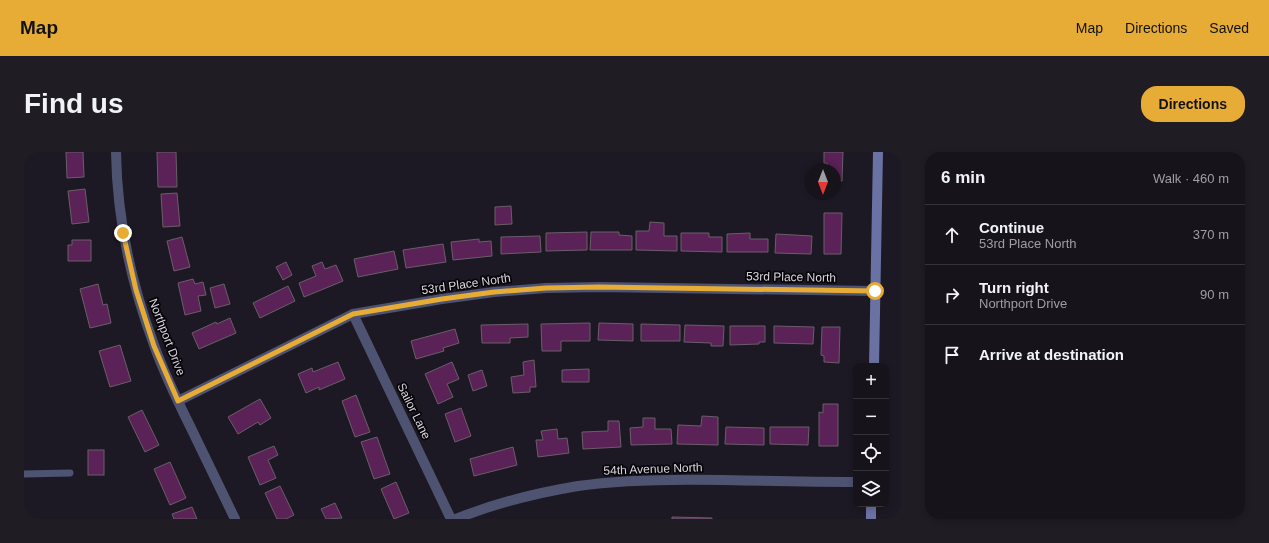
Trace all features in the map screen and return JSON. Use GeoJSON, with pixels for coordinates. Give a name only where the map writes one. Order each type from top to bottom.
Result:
{"type":"FeatureCollection","features":[{"type":"Feature","properties":{"kind":"street","name":"Northport Drive"},"geometry":{"type":"LineString","coordinates":[[116,152],[116,174],[123,233],[136,290],[154,346],[178,401],[235,519]]}},
{"type":"Feature","properties":{"kind":"street"},"geometry":{"type":"LineString","coordinates":[[874,363],[878,152]]}},
{"type":"Feature","properties":{"kind":"street","name":"53rd Place North"},"geometry":{"type":"LineString","coordinates":[[178,401],[353,314],[494,292],[546,288],[599,287],[875,291]]}},
{"type":"Feature","properties":{"kind":"street","name":"Sailor Lane"},"geometry":{"type":"LineString","coordinates":[[353,314],[451,519]]}},
{"type":"Feature","properties":{"kind":"street","name":"54th Avenue North"},"geometry":{"type":"LineString","coordinates":[[456,519],[484,508],[531,495],[579,486],[628,481],[676,480],[853,482]]}},
{"type":"Feature","properties":{"kind":"street"},"geometry":{"type":"LineString","coordinates":[[871,507],[871,519]]}},
{"type":"Feature","properties":{"kind":"lane"},"geometry":{"type":"LineString","coordinates":[[24,474],[70,473]]}},
{"type":"Feature","properties":{"kind":"building"},"geometry":{"type":"Polygon","coordinates":[[[66,152],[83,152],[84,177],[67,178],[66,152]]]}},
{"type":"Feature","properties":{"kind":"building"},"geometry":{"type":"Polygon","coordinates":[[[157,152],[176,152],[177,187],[158,187],[157,152]]]}},
{"type":"Feature","properties":{"kind":"building"},"geometry":{"type":"Polygon","coordinates":[[[824,152],[843,152],[842,181],[841,164],[824,163],[824,152]]]}},
{"type":"Feature","properties":{"kind":"building"},"geometry":{"type":"Polygon","coordinates":[[[85,189],[89,222],[72,224],[68,191],[85,189]]]}},
{"type":"Feature","properties":{"kind":"building"},"geometry":{"type":"Polygon","coordinates":[[[177,193],[180,226],[163,227],[161,194],[177,193]]]}},
{"type":"Feature","properties":{"kind":"building"},"geometry":{"type":"Polygon","coordinates":[[[511,206],[512,224],[495,225],[495,207],[511,206]]]}},
{"type":"Feature","properties":{"kind":"building"},"geometry":{"type":"Polygon","coordinates":[[[824,213],[842,213],[841,254],[824,254],[824,213]]]}},
{"type":"Feature","properties":{"kind":"building"},"geometry":{"type":"Polygon","coordinates":[[[650,222],[664,223],[664,236],[677,236],[677,251],[636,250],[636,231],[649,231],[650,222]]]}},
{"type":"Feature","properties":{"kind":"building"},"geometry":{"type":"Polygon","coordinates":[[[587,232],[587,250],[546,251],[546,233],[587,232]]]}},
{"type":"Feature","properties":{"kind":"building"},"geometry":{"type":"Polygon","coordinates":[[[591,232],[619,232],[619,235],[632,236],[632,250],[590,250],[591,232]]]}},
{"type":"Feature","properties":{"kind":"building"},"geometry":{"type":"Polygon","coordinates":[[[681,233],[709,233],[709,237],[722,237],[722,252],[681,251],[681,233]]]}},
{"type":"Feature","properties":{"kind":"building"},"geometry":{"type":"Polygon","coordinates":[[[750,233],[750,239],[768,239],[768,252],[727,252],[727,234],[750,233]]]}},
{"type":"Feature","properties":{"kind":"building"},"geometry":{"type":"Polygon","coordinates":[[[776,234],[812,236],[811,254],[775,253],[776,234]]]}},
{"type":"Feature","properties":{"kind":"building"},"geometry":{"type":"Polygon","coordinates":[[[540,236],[541,252],[501,254],[501,237],[540,236]]]}},
{"type":"Feature","properties":{"kind":"building"},"geometry":{"type":"Polygon","coordinates":[[[182,237],[190,267],[174,271],[167,241],[182,237]]]}},
{"type":"Feature","properties":{"kind":"building"},"geometry":{"type":"Polygon","coordinates":[[[479,239],[479,242],[491,241],[492,256],[453,260],[451,242],[479,239]]]}},
{"type":"Feature","properties":{"kind":"building"},"geometry":{"type":"Polygon","coordinates":[[[72,240],[91,240],[91,261],[68,261],[68,245],[72,245],[72,240]]]}},
{"type":"Feature","properties":{"kind":"building"},"geometry":{"type":"Polygon","coordinates":[[[443,244],[446,262],[406,268],[403,250],[443,244]]]}},
{"type":"Feature","properties":{"kind":"building"},"geometry":{"type":"Polygon","coordinates":[[[394,251],[398,269],[358,277],[354,259],[394,251]]]}},
{"type":"Feature","properties":{"kind":"building"},"geometry":{"type":"Polygon","coordinates":[[[286,262],[292,275],[283,280],[276,267],[286,262]]]}},
{"type":"Feature","properties":{"kind":"building"},"geometry":{"type":"Polygon","coordinates":[[[322,262],[325,269],[336,265],[343,281],[304,297],[299,283],[316,276],[312,266],[322,262]]]}},
{"type":"Feature","properties":{"kind":"building"},"geometry":{"type":"Polygon","coordinates":[[[193,279],[195,284],[203,282],[206,295],[198,296],[201,311],[185,315],[178,283],[193,279]]]}},
{"type":"Feature","properties":{"kind":"building"},"geometry":{"type":"Polygon","coordinates":[[[98,284],[103,305],[107,304],[111,323],[90,328],[80,289],[98,284]]]}},
{"type":"Feature","properties":{"kind":"building"},"geometry":{"type":"Polygon","coordinates":[[[224,284],[230,304],[215,308],[210,288],[224,284]]]}},
{"type":"Feature","properties":{"kind":"building"},"geometry":{"type":"Polygon","coordinates":[[[288,286],[295,301],[260,318],[253,303],[288,286]]]}},
{"type":"Feature","properties":{"kind":"building"},"geometry":{"type":"Polygon","coordinates":[[[230,318],[236,333],[199,349],[192,333],[216,322],[217,324],[230,318]]]}},
{"type":"Feature","properties":{"kind":"building"},"geometry":{"type":"Polygon","coordinates":[[[590,323],[590,341],[561,341],[561,351],[542,351],[541,324],[590,323]]]}},
{"type":"Feature","properties":{"kind":"building"},"geometry":{"type":"Polygon","coordinates":[[[599,323],[633,324],[633,341],[598,340],[599,323]]]}},
{"type":"Feature","properties":{"kind":"building"},"geometry":{"type":"Polygon","coordinates":[[[528,324],[528,337],[510,338],[510,343],[482,343],[481,325],[528,324]]]}},
{"type":"Feature","properties":{"kind":"building"},"geometry":{"type":"Polygon","coordinates":[[[641,324],[680,325],[680,341],[641,341],[641,324]]]}},
{"type":"Feature","properties":{"kind":"building"},"geometry":{"type":"Polygon","coordinates":[[[685,325],[724,326],[723,346],[711,346],[711,343],[684,342],[685,325]]]}},
{"type":"Feature","properties":{"kind":"building"},"geometry":{"type":"Polygon","coordinates":[[[730,326],[765,326],[765,342],[759,342],[759,344],[730,345],[730,326]]]}},
{"type":"Feature","properties":{"kind":"building"},"geometry":{"type":"Polygon","coordinates":[[[774,326],[814,327],[813,344],[774,343],[774,326]]]}},
{"type":"Feature","properties":{"kind":"building"},"geometry":{"type":"Polygon","coordinates":[[[822,327],[840,327],[839,363],[824,362],[824,356],[821,355],[822,327]]]}},
{"type":"Feature","properties":{"kind":"building"},"geometry":{"type":"Polygon","coordinates":[[[455,329],[459,343],[443,348],[444,351],[416,359],[411,341],[455,329]]]}},
{"type":"Feature","properties":{"kind":"building"},"geometry":{"type":"Polygon","coordinates":[[[120,345],[131,381],[110,387],[99,351],[120,345]]]}},
{"type":"Feature","properties":{"kind":"building"},"geometry":{"type":"Polygon","coordinates":[[[534,360],[536,387],[530,387],[530,392],[513,393],[511,377],[524,375],[523,362],[534,360]]]}},
{"type":"Feature","properties":{"kind":"building"},"geometry":{"type":"Polygon","coordinates":[[[338,362],[345,379],[319,390],[319,387],[306,393],[298,374],[312,368],[313,372],[338,362]]]}},
{"type":"Feature","properties":{"kind":"building"},"geometry":{"type":"Polygon","coordinates":[[[452,362],[459,379],[447,384],[453,397],[438,404],[425,374],[452,362]]]}},
{"type":"Feature","properties":{"kind":"building"},"geometry":{"type":"Polygon","coordinates":[[[589,369],[589,382],[562,382],[562,370],[589,369]]]}},
{"type":"Feature","properties":{"kind":"building"},"geometry":{"type":"Polygon","coordinates":[[[482,370],[487,386],[473,391],[468,375],[482,370]]]}},
{"type":"Feature","properties":{"kind":"building"},"geometry":{"type":"Polygon","coordinates":[[[356,395],[370,432],[355,437],[342,401],[356,395]]]}},
{"type":"Feature","properties":{"kind":"building"},"geometry":{"type":"Polygon","coordinates":[[[260,399],[271,418],[260,425],[258,422],[238,434],[228,417],[260,399]]]}},
{"type":"Feature","properties":{"kind":"building"},"geometry":{"type":"Polygon","coordinates":[[[823,404],[838,404],[838,446],[819,446],[819,412],[823,413],[823,404]]]}},
{"type":"Feature","properties":{"kind":"building"},"geometry":{"type":"Polygon","coordinates":[[[461,408],[471,436],[455,442],[445,414],[461,408]]]}},
{"type":"Feature","properties":{"kind":"building"},"geometry":{"type":"Polygon","coordinates":[[[142,410],[159,445],[145,452],[128,417],[142,410]]]}},
{"type":"Feature","properties":{"kind":"building"},"geometry":{"type":"Polygon","coordinates":[[[702,416],[718,417],[718,445],[677,444],[678,425],[701,426],[702,416]]]}},
{"type":"Feature","properties":{"kind":"building"},"geometry":{"type":"Polygon","coordinates":[[[643,418],[655,418],[655,429],[671,429],[672,444],[631,445],[630,428],[643,427],[643,418]]]}},
{"type":"Feature","properties":{"kind":"building"},"geometry":{"type":"Polygon","coordinates":[[[608,421],[619,421],[621,447],[583,449],[582,432],[608,431],[608,421]]]}},
{"type":"Feature","properties":{"kind":"building"},"geometry":{"type":"Polygon","coordinates":[[[726,427],[764,428],[764,445],[725,444],[726,427]]]}},
{"type":"Feature","properties":{"kind":"building"},"geometry":{"type":"Polygon","coordinates":[[[770,427],[809,427],[808,445],[770,444],[770,427]]]}},
{"type":"Feature","properties":{"kind":"building"},"geometry":{"type":"Polygon","coordinates":[[[557,429],[558,439],[567,438],[569,453],[538,457],[536,440],[543,440],[541,431],[557,429]]]}},
{"type":"Feature","properties":{"kind":"building"},"geometry":{"type":"Polygon","coordinates":[[[377,437],[390,474],[374,479],[361,442],[377,437]]]}},
{"type":"Feature","properties":{"kind":"building"},"geometry":{"type":"Polygon","coordinates":[[[274,446],[278,455],[268,460],[276,478],[260,485],[248,457],[274,446]]]}},
{"type":"Feature","properties":{"kind":"building"},"geometry":{"type":"Polygon","coordinates":[[[513,447],[517,465],[474,476],[470,459],[513,447]]]}},
{"type":"Feature","properties":{"kind":"building"},"geometry":{"type":"Polygon","coordinates":[[[88,450],[104,450],[104,475],[88,475],[88,450]]]}},
{"type":"Feature","properties":{"kind":"building"},"geometry":{"type":"Polygon","coordinates":[[[170,462],[186,498],[170,505],[154,469],[170,462]]]}},
{"type":"Feature","properties":{"kind":"building"},"geometry":{"type":"Polygon","coordinates":[[[396,482],[409,513],[394,519],[381,489],[396,482]]]}},
{"type":"Feature","properties":{"kind":"building"},"geometry":{"type":"Polygon","coordinates":[[[280,486],[294,515],[286,519],[277,519],[265,493],[280,486]]]}},
{"type":"Feature","properties":{"kind":"building"},"geometry":{"type":"Polygon","coordinates":[[[335,503],[342,518],[326,519],[321,509],[335,503]]]}},
{"type":"Feature","properties":{"kind":"building"},"geometry":{"type":"Polygon","coordinates":[[[192,507],[197,519],[174,519],[172,514],[192,507]]]}},
{"type":"Feature","properties":{"kind":"building"},"geometry":{"type":"Polygon","coordinates":[[[672,517],[712,518],[712,519],[672,519],[672,517]]]}},
{"type":"Feature","properties":{"kind":"route"},"geometry":{"type":"LineString","coordinates":[[123,233],[136,290],[154,346],[178,401],[353,314],[442,299],[494,292],[546,288],[599,287],[875,291]]}}]}
